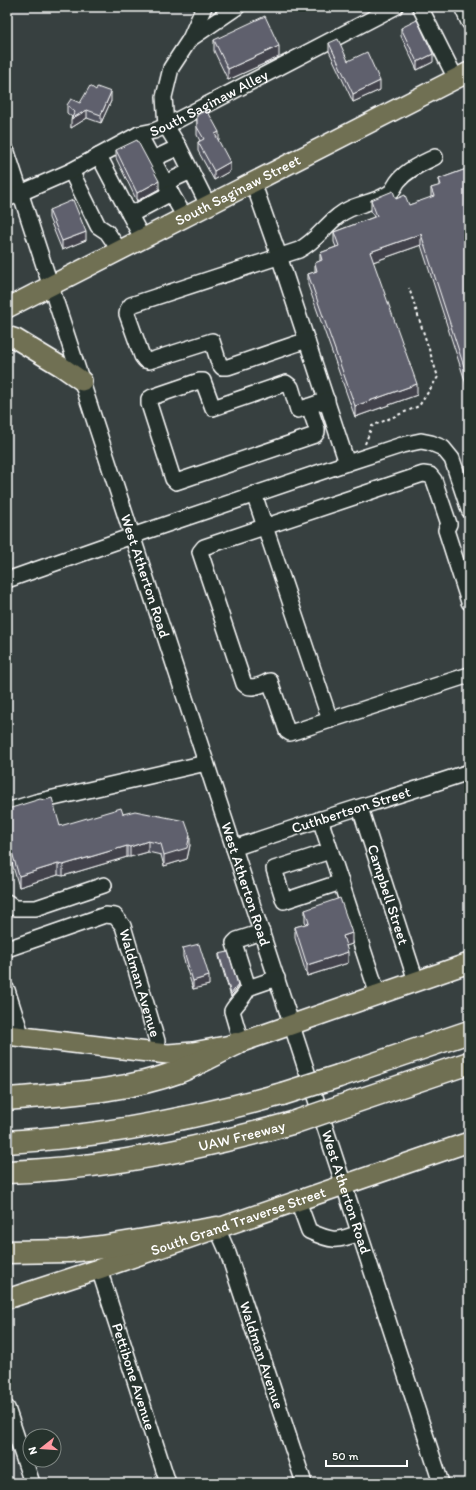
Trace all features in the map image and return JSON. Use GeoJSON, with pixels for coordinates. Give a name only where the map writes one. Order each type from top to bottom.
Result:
{"type":"FeatureCollection","features":[{"type":"Feature","properties":{"kind":"highway","name":"UAW Freeway"},"geometry":{"type":"LineString","coordinates":[[7,1142],[91,1135],[224,1110],[282,1094],[465,1034]]}},
{"type":"Feature","properties":{"kind":"highway"},"geometry":{"type":"LineString","coordinates":[[7,1099],[90,1091],[145,1082],[179,1071],[238,1043]]}},
{"type":"Feature","properties":{"kind":"highway","name":"UAW Freeway"},"geometry":{"type":"LineString","coordinates":[[7,1172],[51,1170],[82,1166],[168,1153],[230,1139],[292,1123],[468,1064]]}},
{"type":"Feature","properties":{"kind":"highway"},"geometry":{"type":"LineString","coordinates":[[7,1252],[69,1251],[217,1228]]}},
{"type":"Feature","properties":{"kind":"main road","name":"South Saginaw Street"},"geometry":{"type":"LineString","coordinates":[[7,308],[462,76]]}},
{"type":"Feature","properties":{"kind":"main road"},"geometry":{"type":"LineString","coordinates":[[7,336],[62,367],[82,381]]}},
{"type":"Feature","properties":{"kind":"main road"},"geometry":{"type":"LineString","coordinates":[[14,1036],[95,1047],[156,1053],[168,1054],[193,1052],[238,1043],[469,963]]}},
{"type":"Feature","properties":{"kind":"main road","name":"South Grand Traverse Street"},"geometry":{"type":"LineString","coordinates":[[7,1299],[469,1142]]}},
{"type":"Feature","properties":{"kind":"street"},"geometry":{"type":"LineString","coordinates":[[204,7],[190,39],[171,68],[164,97],[166,126],[179,147],[208,206]]}},
{"type":"Feature","properties":{"kind":"street"},"geometry":{"type":"LineString","coordinates":[[190,39],[237,7]]}},
{"type":"Feature","properties":{"kind":"street","name":"South Saginaw Alley"},"geometry":{"type":"LineString","coordinates":[[14,196],[71,171],[139,134],[154,131],[166,126],[395,7]]}},
{"type":"Feature","properties":{"kind":"street"},"geometry":{"type":"LineString","coordinates":[[420,7],[462,76]]}},
{"type":"Feature","properties":{"kind":"street"},"geometry":{"type":"LineString","coordinates":[[462,7],[469,22]]}},
{"type":"Feature","properties":{"kind":"street"},"geometry":{"type":"LineString","coordinates":[[139,134],[185,217]]}},
{"type":"Feature","properties":{"kind":"street"},"geometry":{"type":"LineString","coordinates":[[153,159],[179,147]]}},
{"type":"Feature","properties":{"kind":"street","name":"West Atherton Road"},"geometry":{"type":"LineString","coordinates":[[7,152],[14,196],[51,285],[441,1483]]}},
{"type":"Feature","properties":{"kind":"street"},"geometry":{"type":"LineString","coordinates":[[99,156],[142,238]]}},
{"type":"Feature","properties":{"kind":"street"},"geometry":{"type":"LineString","coordinates":[[307,340],[228,367],[222,367],[219,363],[212,341],[149,361],[145,360],[142,356],[127,314],[128,308],[131,305],[299,250],[310,244],[338,216],[348,209],[382,197],[392,191],[399,179],[412,169],[435,157]]}},
{"type":"Feature","properties":{"kind":"street"},"geometry":{"type":"LineString","coordinates":[[71,171],[98,226],[107,232],[120,251]]}},
{"type":"Feature","properties":{"kind":"street"},"geometry":{"type":"LineString","coordinates":[[130,215],[191,171]]}},
{"type":"Feature","properties":{"kind":"street"},"geometry":{"type":"LineString","coordinates":[[253,182],[347,463]]}},
{"type":"Feature","properties":{"kind":"street"},"geometry":{"type":"LineString","coordinates":[[309,406],[317,429],[315,435],[176,482],[173,479],[149,400],[152,397],[203,381],[206,385],[213,408],[286,383],[291,387],[298,410],[309,406],[327,400]]}},
{"type":"Feature","properties":{"kind":"street"},"geometry":{"type":"LineString","coordinates":[[7,580],[254,494],[402,445],[421,441],[443,448],[452,459],[469,510]]}},
{"type":"Feature","properties":{"kind":"street"},"geometry":{"type":"LineString","coordinates":[[469,602],[446,530],[449,524],[434,480],[430,475],[423,474],[204,548],[200,552],[244,684],[252,688],[270,681],[287,731],[294,732],[469,675]]}},
{"type":"Feature","properties":{"kind":"street"},"geometry":{"type":"LineString","coordinates":[[254,494],[330,720]]}},
{"type":"Feature","properties":{"kind":"street"},"geometry":{"type":"LineString","coordinates":[[7,811],[36,802],[206,763]]}},
{"type":"Feature","properties":{"kind":"street","name":"Cuthbertson Street"},"geometry":{"type":"LineString","coordinates":[[234,848],[469,772]]}},
{"type":"Feature","properties":{"kind":"street","name":"Campbell Street"},"geometry":{"type":"LineString","coordinates":[[360,808],[416,981]]}},
{"type":"Feature","properties":{"kind":"street"},"geometry":{"type":"LineString","coordinates":[[320,819],[378,994]]}},
{"type":"Feature","properties":{"kind":"street"},"geometry":{"type":"LineString","coordinates":[[330,851],[274,870],[284,901],[341,882]]}},
{"type":"Feature","properties":{"kind":"street"},"geometry":{"type":"LineString","coordinates":[[7,902],[15,908],[36,908],[104,885]]}},
{"type":"Feature","properties":{"kind":"street","name":"Waldman Avenue"},"geometry":{"type":"LineString","coordinates":[[7,949],[105,915],[115,916],[123,926],[157,1041],[156,1053]]}},
{"type":"Feature","properties":{"kind":"street"},"geometry":{"type":"LineString","coordinates":[[238,1043],[232,1011],[236,1004],[245,996],[248,988],[234,943],[237,940],[262,932]]}},
{"type":"Feature","properties":{"kind":"street"},"geometry":{"type":"LineString","coordinates":[[248,988],[276,978]]}},
{"type":"Feature","properties":{"kind":"street"},"geometry":{"type":"LineString","coordinates":[[7,990],[14,1036]]}},
{"type":"Feature","properties":{"kind":"street"},"geometry":{"type":"LineString","coordinates":[[298,1201],[309,1231],[326,1239],[342,1240],[359,1233]]}},
{"type":"Feature","properties":{"kind":"street","name":"Waldman Avenue"},"geometry":{"type":"LineString","coordinates":[[217,1228],[228,1254],[304,1483]]}},
{"type":"Feature","properties":{"kind":"street","name":"Pettibone Avenue"},"geometry":{"type":"LineString","coordinates":[[99,1269],[168,1483]]}},
{"type":"Feature","properties":{"kind":"street"},"geometry":{"type":"LineString","coordinates":[[7,1408],[32,1483]]}},
{"type":"Feature","properties":{"kind":"path"},"geometry":{"type":"LineString","coordinates":[[364,450],[372,426],[419,406],[438,377],[409,288]]}},
{"type":"Feature","properties":{"kind":"building"},"geometry":{"type":"Polygon","coordinates":[[[265,16],[279,46],[228,69],[214,40],[265,16]]]}},
{"type":"Feature","properties":{"kind":"building"},"geometry":{"type":"Polygon","coordinates":[[[417,20],[433,54],[417,62],[401,28],[417,20]]]}},
{"type":"Feature","properties":{"kind":"building"},"geometry":{"type":"Polygon","coordinates":[[[338,39],[348,61],[367,52],[380,81],[353,94],[329,43],[338,39]]]}},
{"type":"Feature","properties":{"kind":"building"},"geometry":{"type":"Polygon","coordinates":[[[90,86],[96,90],[97,87],[111,92],[101,115],[87,110],[71,119],[75,112],[67,105],[71,99],[80,103],[90,86]]]}},
{"type":"Feature","properties":{"kind":"building"},"geometry":{"type":"Polygon","coordinates":[[[207,110],[219,132],[215,134],[230,162],[214,171],[198,142],[204,139],[197,127],[197,115],[207,110]]]}},
{"type":"Feature","properties":{"kind":"building"},"geometry":{"type":"Polygon","coordinates":[[[137,140],[159,181],[137,193],[116,150],[137,140]]]}},
{"type":"Feature","properties":{"kind":"building"},"geometry":{"type":"Polygon","coordinates":[[[469,168],[469,382],[421,234],[370,252],[417,384],[355,406],[308,274],[317,271],[315,263],[322,260],[320,253],[339,246],[334,232],[377,216],[371,200],[393,191],[396,199],[405,195],[409,205],[434,196],[431,188],[441,185],[439,179],[469,168]]]}},
{"type":"Feature","properties":{"kind":"building"},"geometry":{"type":"Polygon","coordinates":[[[73,200],[86,232],[62,241],[49,210],[73,200]]]}},
{"type":"Feature","properties":{"kind":"building"},"geometry":{"type":"Polygon","coordinates":[[[52,798],[60,826],[121,808],[123,814],[135,811],[185,821],[190,835],[187,848],[164,855],[161,844],[148,841],[63,865],[58,864],[19,876],[7,835],[8,809],[40,799],[45,800],[52,798]]]}},
{"type":"Feature","properties":{"kind":"building"},"geometry":{"type":"Polygon","coordinates":[[[340,898],[352,933],[343,936],[348,952],[307,965],[295,927],[309,923],[305,910],[340,898]]]}},
{"type":"Feature","properties":{"kind":"building"},"geometry":{"type":"Polygon","coordinates":[[[199,944],[209,976],[193,981],[183,948],[199,944]]]}},
{"type":"Feature","properties":{"kind":"building"},"geometry":{"type":"Polygon","coordinates":[[[228,952],[238,985],[231,994],[219,954],[228,952]]]}}]}
